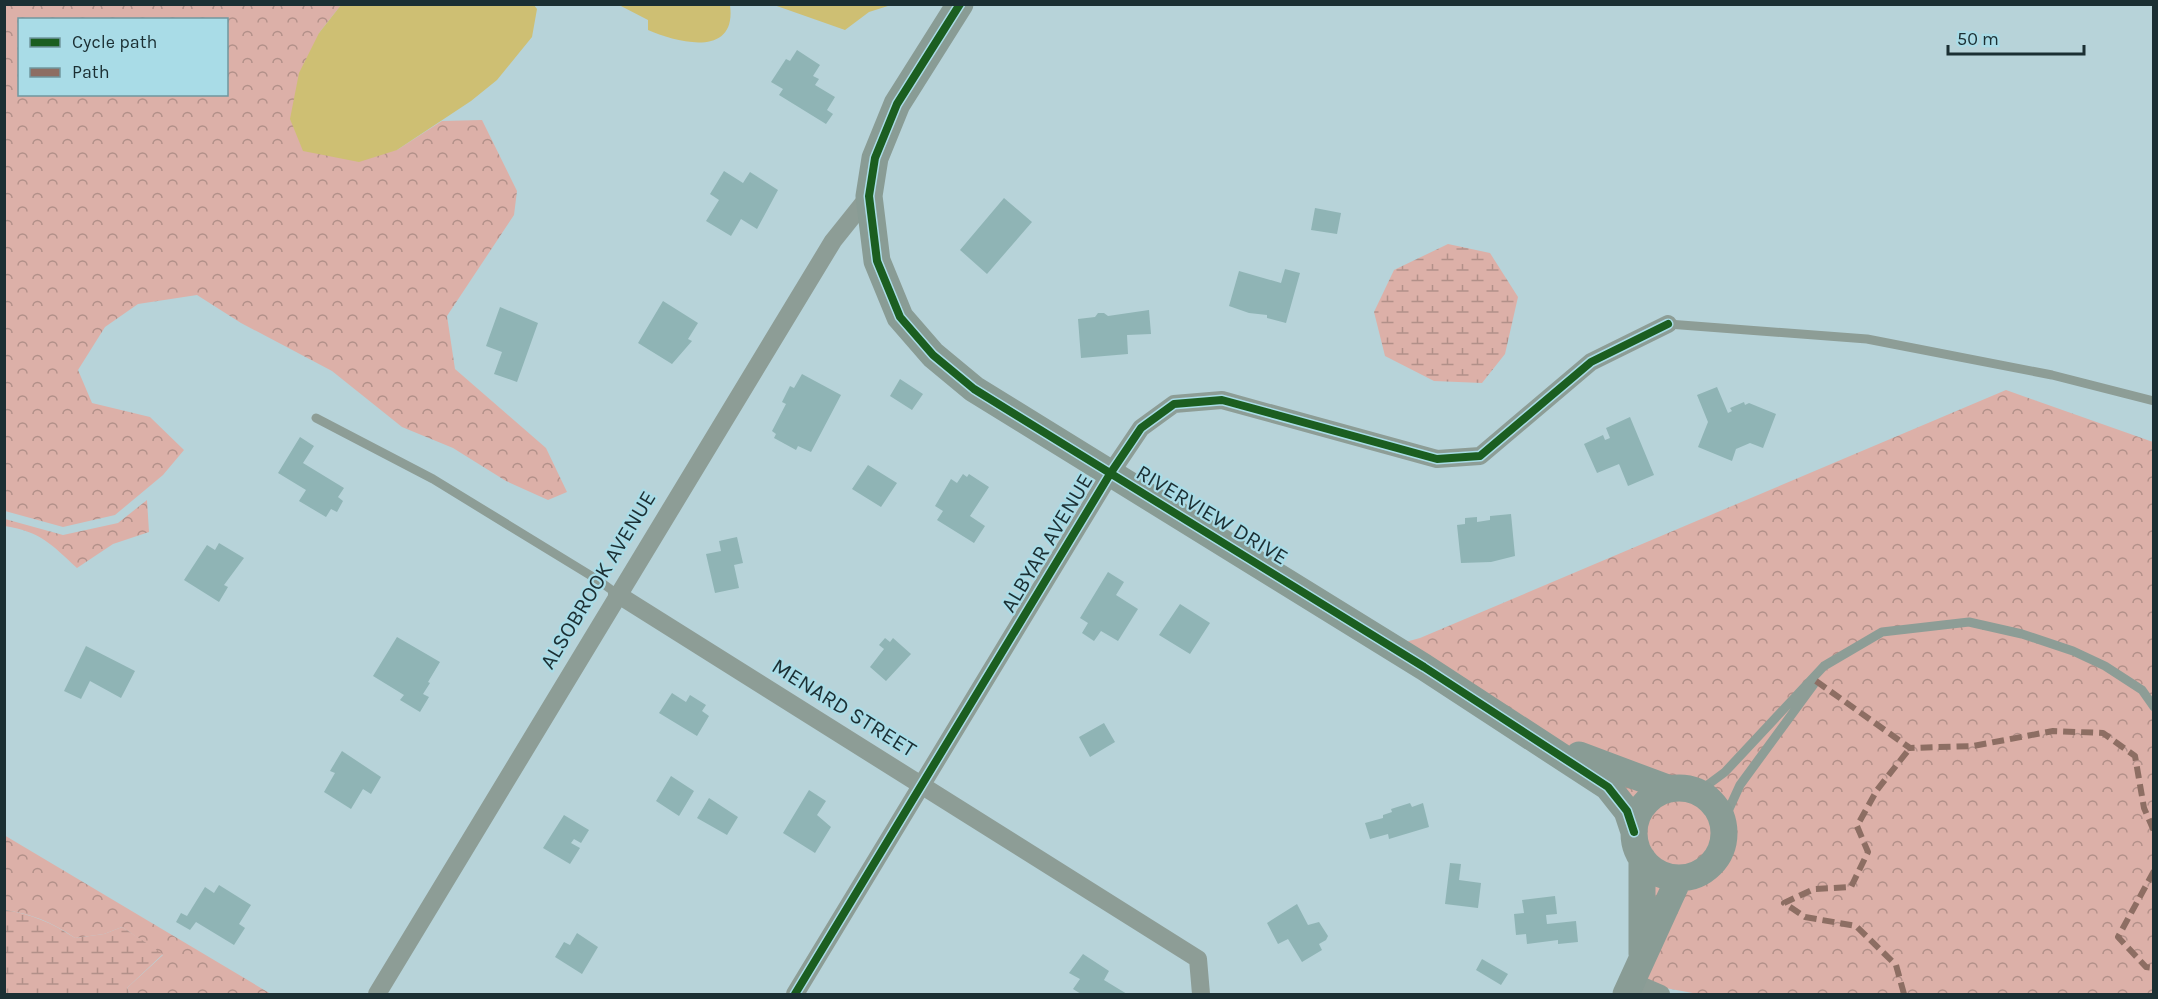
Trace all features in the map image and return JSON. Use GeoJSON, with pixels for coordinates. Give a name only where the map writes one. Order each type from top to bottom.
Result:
{"type":"FeatureCollection","features":[{"type":"Feature","properties":{"kind":"street","name":"RIVERVIEW DRIVE"},"geometry":{"type":"LineString","coordinates":[[960,4],[897,104],[875,158],[869,196],[877,261],[900,317],[933,355],[974,389],[1542,741],[1608,787],[1627,810],[1638,845],[1652,869],[1665,876],[1679,878]]}},
{"type":"Feature","properties":{"kind":"street","name":"ALSOBROOK AVENUE"},"geometry":{"type":"LineString","coordinates":[[377,994],[490,811],[617,594],[833,241],[869,196]]}},
{"type":"Feature","properties":{"kind":"street","name":"ALBYAR AVENUE"},"geometry":{"type":"LineString","coordinates":[[795,994],[1110,474],[1141,428],[1174,405],[1222,400],[1437,459],[1480,456],[1591,362],[1668,324]]}},
{"type":"Feature","properties":{"kind":"street","name":"MENARD STREET"},"geometry":{"type":"LineString","coordinates":[[617,594],[1198,959],[1201,994]]}},
{"type":"Feature","properties":{"kind":"street","name":"RIVERVIEW DRIVE"},"geometry":{"type":"LineString","coordinates":[[1542,741],[1670,789]]}},
{"type":"Feature","properties":{"kind":"street","name":"RIVERVIEW DRIVE"},"geometry":{"type":"LineString","coordinates":[[1634,980],[1637,818],[1645,804],[1656,795],[1670,789],[1684,788],[1698,792]]}},
{"type":"Feature","properties":{"kind":"street"},"geometry":{"type":"LineString","coordinates":[[1661,994],[1634,980],[1679,878],[1693,876],[1715,861],[1724,836],[1723,822],[1710,799],[1698,792]]}},
{"type":"Feature","properties":{"kind":"lane"},"geometry":{"type":"LineString","coordinates":[[1668,324],[1867,339],[2052,375],[2154,401]]}},
{"type":"Feature","properties":{"kind":"lane"},"geometry":{"type":"LineString","coordinates":[[316,418],[434,479],[617,594]]}},
{"type":"Feature","properties":{"kind":"lane"},"geometry":{"type":"LineString","coordinates":[[1698,792],[1725,772],[1824,666],[1882,632],[1969,622],[2022,634],[2073,651],[2105,666],[2142,690],[2154,707]]}},
{"type":"Feature","properties":{"kind":"lane"},"geometry":{"type":"LineString","coordinates":[[1723,822],[1740,784],[1824,666]]}},
{"type":"Feature","properties":{"kind":"green space"},"geometry":{"type":"Polygon","coordinates":[[[4,5],[341,5],[319,33],[397,150],[442,121],[482,120],[517,191],[514,215],[447,316],[455,369],[546,448],[567,492],[548,500],[506,481],[453,448],[402,427],[332,371],[241,323],[197,295],[138,304],[105,327],[78,370],[92,403],[150,417],[184,450],[163,475],[115,515],[63,527],[5,511],[4,5]]]}},
{"type":"Feature","properties":{"kind":"green space"},"geometry":{"type":"Polygon","coordinates":[[[1448,244],[1490,253],[1518,297],[1505,354],[1482,383],[1434,381],[1385,356],[1374,312],[1394,270],[1448,244]]]}},
{"type":"Feature","properties":{"kind":"green space"},"geometry":{"type":"Polygon","coordinates":[[[2006,390],[2153,442],[2153,994],[1698,994],[1633,982],[1642,858],[1627,810],[1391,646],[1420,638],[2006,390]]]}},
{"type":"Feature","properties":{"kind":"green space"},"geometry":{"type":"Polygon","coordinates":[[[147,500],[149,532],[113,544],[77,568],[45,540],[28,532],[5,526],[5,519],[63,535],[118,523],[147,500]]]}},
{"type":"Feature","properties":{"kind":"green space"},"geometry":{"type":"Polygon","coordinates":[[[4,835],[271,994],[130,994],[127,988],[163,955],[122,927],[104,934],[75,938],[42,920],[5,910],[4,835]]]}},
{"type":"Feature","properties":{"kind":"green space"},"geometry":{"type":"Polygon","coordinates":[[[5,910],[42,920],[75,938],[104,934],[122,927],[163,954],[127,988],[130,994],[5,994],[5,910]]]}},
{"type":"Feature","properties":{"kind":"shaded area"},"geometry":{"type":"Polygon","coordinates":[[[341,5],[534,5],[537,9],[532,37],[497,80],[471,101],[397,150],[359,162],[303,151],[290,119],[299,73],[319,33],[341,5]]]}},
{"type":"Feature","properties":{"kind":"shaded area"},"geometry":{"type":"Polygon","coordinates":[[[619,5],[730,5],[730,22],[724,33],[715,40],[689,42],[648,30],[648,20],[619,5]]]}},
{"type":"Feature","properties":{"kind":"shaded area"},"geometry":{"type":"Polygon","coordinates":[[[774,5],[891,5],[869,12],[845,30],[774,5]]]}},
{"type":"Feature","properties":{"kind":"building"},"geometry":{"type":"Polygon","coordinates":[[[797,50],[820,65],[813,76],[819,79],[815,85],[835,97],[827,110],[833,114],[826,124],[779,95],[783,89],[771,82],[786,59],[790,61],[797,50]]]}},
{"type":"Feature","properties":{"kind":"building"},"geometry":{"type":"Polygon","coordinates":[[[724,171],[743,183],[750,172],[778,190],[757,229],[741,219],[731,236],[706,221],[719,200],[710,194],[724,171]]]}},
{"type":"Feature","properties":{"kind":"building"},"geometry":{"type":"Polygon","coordinates":[[[1004,198],[1032,222],[987,274],[960,250],[1004,198]]]}},
{"type":"Feature","properties":{"kind":"building"},"geometry":{"type":"Polygon","coordinates":[[[1315,208],[1341,213],[1337,234],[1311,230],[1315,208]]]}},
{"type":"Feature","properties":{"kind":"building"},"geometry":{"type":"Polygon","coordinates":[[[1285,269],[1300,273],[1286,323],[1267,318],[1267,315],[1249,313],[1229,306],[1239,271],[1281,283],[1285,269]]]}},
{"type":"Feature","properties":{"kind":"building"},"geometry":{"type":"Polygon","coordinates":[[[663,301],[698,323],[688,339],[692,341],[672,364],[638,343],[663,301]]]}},
{"type":"Feature","properties":{"kind":"building"},"geometry":{"type":"Polygon","coordinates":[[[500,307],[538,323],[517,382],[494,374],[502,352],[486,346],[500,307]]]}},
{"type":"Feature","properties":{"kind":"building"},"geometry":{"type":"Polygon","coordinates":[[[1149,310],[1151,334],[1127,335],[1128,354],[1081,358],[1078,319],[1095,317],[1098,313],[1108,316],[1149,310]]]}},
{"type":"Feature","properties":{"kind":"building"},"geometry":{"type":"Polygon","coordinates":[[[802,374],[841,395],[811,452],[798,446],[796,450],[774,438],[776,434],[772,431],[786,404],[782,402],[790,386],[794,388],[802,374]]]}},
{"type":"Feature","properties":{"kind":"building"},"geometry":{"type":"Polygon","coordinates":[[[900,379],[923,394],[912,410],[890,396],[900,379]]]}},
{"type":"Feature","properties":{"kind":"building"},"geometry":{"type":"Polygon","coordinates":[[[1717,387],[1728,413],[1732,411],[1730,408],[1744,402],[1745,405],[1749,403],[1776,414],[1763,448],[1750,443],[1736,449],[1732,461],[1698,447],[1708,422],[1697,395],[1717,387]]]}},
{"type":"Feature","properties":{"kind":"building"},"geometry":{"type":"Polygon","coordinates":[[[1630,417],[1654,475],[1628,486],[1619,464],[1597,473],[1584,444],[1603,435],[1605,440],[1610,438],[1606,428],[1630,417]]]}},
{"type":"Feature","properties":{"kind":"building"},"geometry":{"type":"Polygon","coordinates":[[[300,437],[314,446],[303,463],[344,488],[338,497],[343,501],[337,512],[331,509],[326,517],[299,501],[306,490],[278,473],[300,437]]]}},
{"type":"Feature","properties":{"kind":"building"},"geometry":{"type":"Polygon","coordinates":[[[868,465],[897,483],[881,507],[852,489],[868,465]]]}},
{"type":"Feature","properties":{"kind":"building"},"geometry":{"type":"Polygon","coordinates":[[[963,474],[967,477],[969,474],[989,487],[970,516],[985,526],[974,543],[937,520],[943,511],[935,506],[951,479],[957,483],[963,474]]]}},
{"type":"Feature","properties":{"kind":"building"},"geometry":{"type":"Polygon","coordinates":[[[1511,514],[1515,556],[1491,562],[1461,563],[1457,525],[1465,524],[1465,518],[1477,517],[1477,522],[1490,520],[1490,516],[1511,514]]]}},
{"type":"Feature","properties":{"kind":"building"},"geometry":{"type":"Polygon","coordinates":[[[737,537],[743,563],[734,565],[739,588],[715,593],[706,554],[721,551],[719,541],[737,537]]]}},
{"type":"Feature","properties":{"kind":"building"},"geometry":{"type":"Polygon","coordinates":[[[219,543],[244,558],[224,585],[228,587],[219,602],[184,580],[207,545],[215,550],[219,543]]]}},
{"type":"Feature","properties":{"kind":"building"},"geometry":{"type":"Polygon","coordinates":[[[1108,572],[1124,582],[1116,595],[1138,609],[1118,641],[1101,631],[1094,641],[1082,633],[1088,623],[1080,618],[1108,572]]]}},
{"type":"Feature","properties":{"kind":"building"},"geometry":{"type":"Polygon","coordinates":[[[1180,604],[1210,623],[1190,654],[1159,635],[1180,604]]]}},
{"type":"Feature","properties":{"kind":"building"},"geometry":{"type":"Polygon","coordinates":[[[397,637],[440,662],[423,694],[429,697],[420,712],[400,700],[404,695],[373,676],[397,637]]]}},
{"type":"Feature","properties":{"kind":"building"},"geometry":{"type":"Polygon","coordinates":[[[885,638],[890,642],[893,638],[911,654],[886,681],[870,667],[884,649],[879,645],[885,638]]]}},
{"type":"Feature","properties":{"kind":"building"},"geometry":{"type":"Polygon","coordinates":[[[86,646],[135,671],[121,698],[90,681],[81,699],[64,691],[86,646]]]}},
{"type":"Feature","properties":{"kind":"building"},"geometry":{"type":"Polygon","coordinates":[[[672,693],[686,702],[690,695],[706,705],[702,711],[709,716],[697,736],[659,713],[672,693]]]}},
{"type":"Feature","properties":{"kind":"building"},"geometry":{"type":"Polygon","coordinates":[[[1104,723],[1115,742],[1090,757],[1079,737],[1104,723]]]}},
{"type":"Feature","properties":{"kind":"building"},"geometry":{"type":"Polygon","coordinates":[[[342,751],[381,777],[371,794],[363,789],[351,809],[324,792],[335,773],[330,771],[342,751]]]}},
{"type":"Feature","properties":{"kind":"building"},"geometry":{"type":"Polygon","coordinates":[[[671,776],[694,791],[679,816],[656,801],[671,776]]]}},
{"type":"Feature","properties":{"kind":"building"},"geometry":{"type":"Polygon","coordinates":[[[809,790],[826,801],[817,815],[831,827],[815,853],[783,833],[809,790]]]}},
{"type":"Feature","properties":{"kind":"building"},"geometry":{"type":"Polygon","coordinates":[[[709,798],[738,817],[727,835],[697,818],[709,798]]]}},
{"type":"Feature","properties":{"kind":"building"},"geometry":{"type":"Polygon","coordinates":[[[1410,803],[1412,807],[1423,803],[1429,827],[1389,839],[1388,834],[1370,839],[1365,823],[1383,818],[1383,815],[1392,812],[1391,809],[1410,803]]]}},
{"type":"Feature","properties":{"kind":"building"},"geometry":{"type":"Polygon","coordinates":[[[564,815],[589,830],[581,843],[574,839],[571,843],[580,848],[570,864],[543,848],[564,815]]]}},
{"type":"Feature","properties":{"kind":"building"},"geometry":{"type":"Polygon","coordinates":[[[1450,863],[1461,864],[1459,880],[1481,883],[1478,908],[1445,904],[1450,863]]]}},
{"type":"Feature","properties":{"kind":"building"},"geometry":{"type":"Polygon","coordinates":[[[219,885],[251,905],[239,924],[245,928],[234,945],[196,922],[190,930],[176,922],[181,913],[187,916],[205,887],[214,893],[219,885]]]}},
{"type":"Feature","properties":{"kind":"building"},"geometry":{"type":"Polygon","coordinates":[[[1555,896],[1557,914],[1546,915],[1547,924],[1576,921],[1578,942],[1558,944],[1558,940],[1527,944],[1526,934],[1516,935],[1514,914],[1524,913],[1522,900],[1555,896]]]}},
{"type":"Feature","properties":{"kind":"building"},"geometry":{"type":"Polygon","coordinates":[[[1297,904],[1308,925],[1319,922],[1328,936],[1319,944],[1322,950],[1302,962],[1288,939],[1278,944],[1267,923],[1297,904]]]}},
{"type":"Feature","properties":{"kind":"building"},"geometry":{"type":"Polygon","coordinates":[[[577,933],[598,947],[582,974],[555,957],[564,942],[570,945],[577,933]]]}},
{"type":"Feature","properties":{"kind":"building"},"geometry":{"type":"Polygon","coordinates":[[[1083,954],[1109,971],[1104,980],[1127,994],[1081,994],[1073,989],[1080,979],[1069,973],[1083,954]]]}},
{"type":"Feature","properties":{"kind":"building"},"geometry":{"type":"Polygon","coordinates":[[[1482,959],[1508,974],[1501,985],[1476,970],[1482,959]]]}},
{"type":"Feature","properties":{"kind":"marked path"},"geometry":{"type":"LineString","coordinates":[[1816,681],[1910,748],[1973,746],[2053,731],[2103,733],[2135,756],[2144,808],[2154,831]]}},
{"type":"Feature","properties":{"kind":"marked path"},"geometry":{"type":"LineString","coordinates":[[1904,994],[1896,965],[1856,926],[1805,917],[1784,903],[1814,889],[1851,887],[1868,852],[1857,826],[1877,790],[1910,748]]}},
{"type":"Feature","properties":{"kind":"marked path"},"geometry":{"type":"LineString","coordinates":[[2154,871],[2118,937],[2146,967],[2154,968]]}},
{"type":"Feature","properties":{"kind":"cycle path"},"geometry":{"type":"LineString","coordinates":[[960,4],[897,104],[875,158],[869,196],[877,261],[900,317],[933,355],[974,389],[1424,667],[1608,787],[1627,811],[1634,832]]}},
{"type":"Feature","properties":{"kind":"cycle path"},"geometry":{"type":"LineString","coordinates":[[795,994],[1110,474],[1141,428],[1174,404],[1222,400],[1437,459],[1480,456],[1591,362],[1668,324]]}}]}
